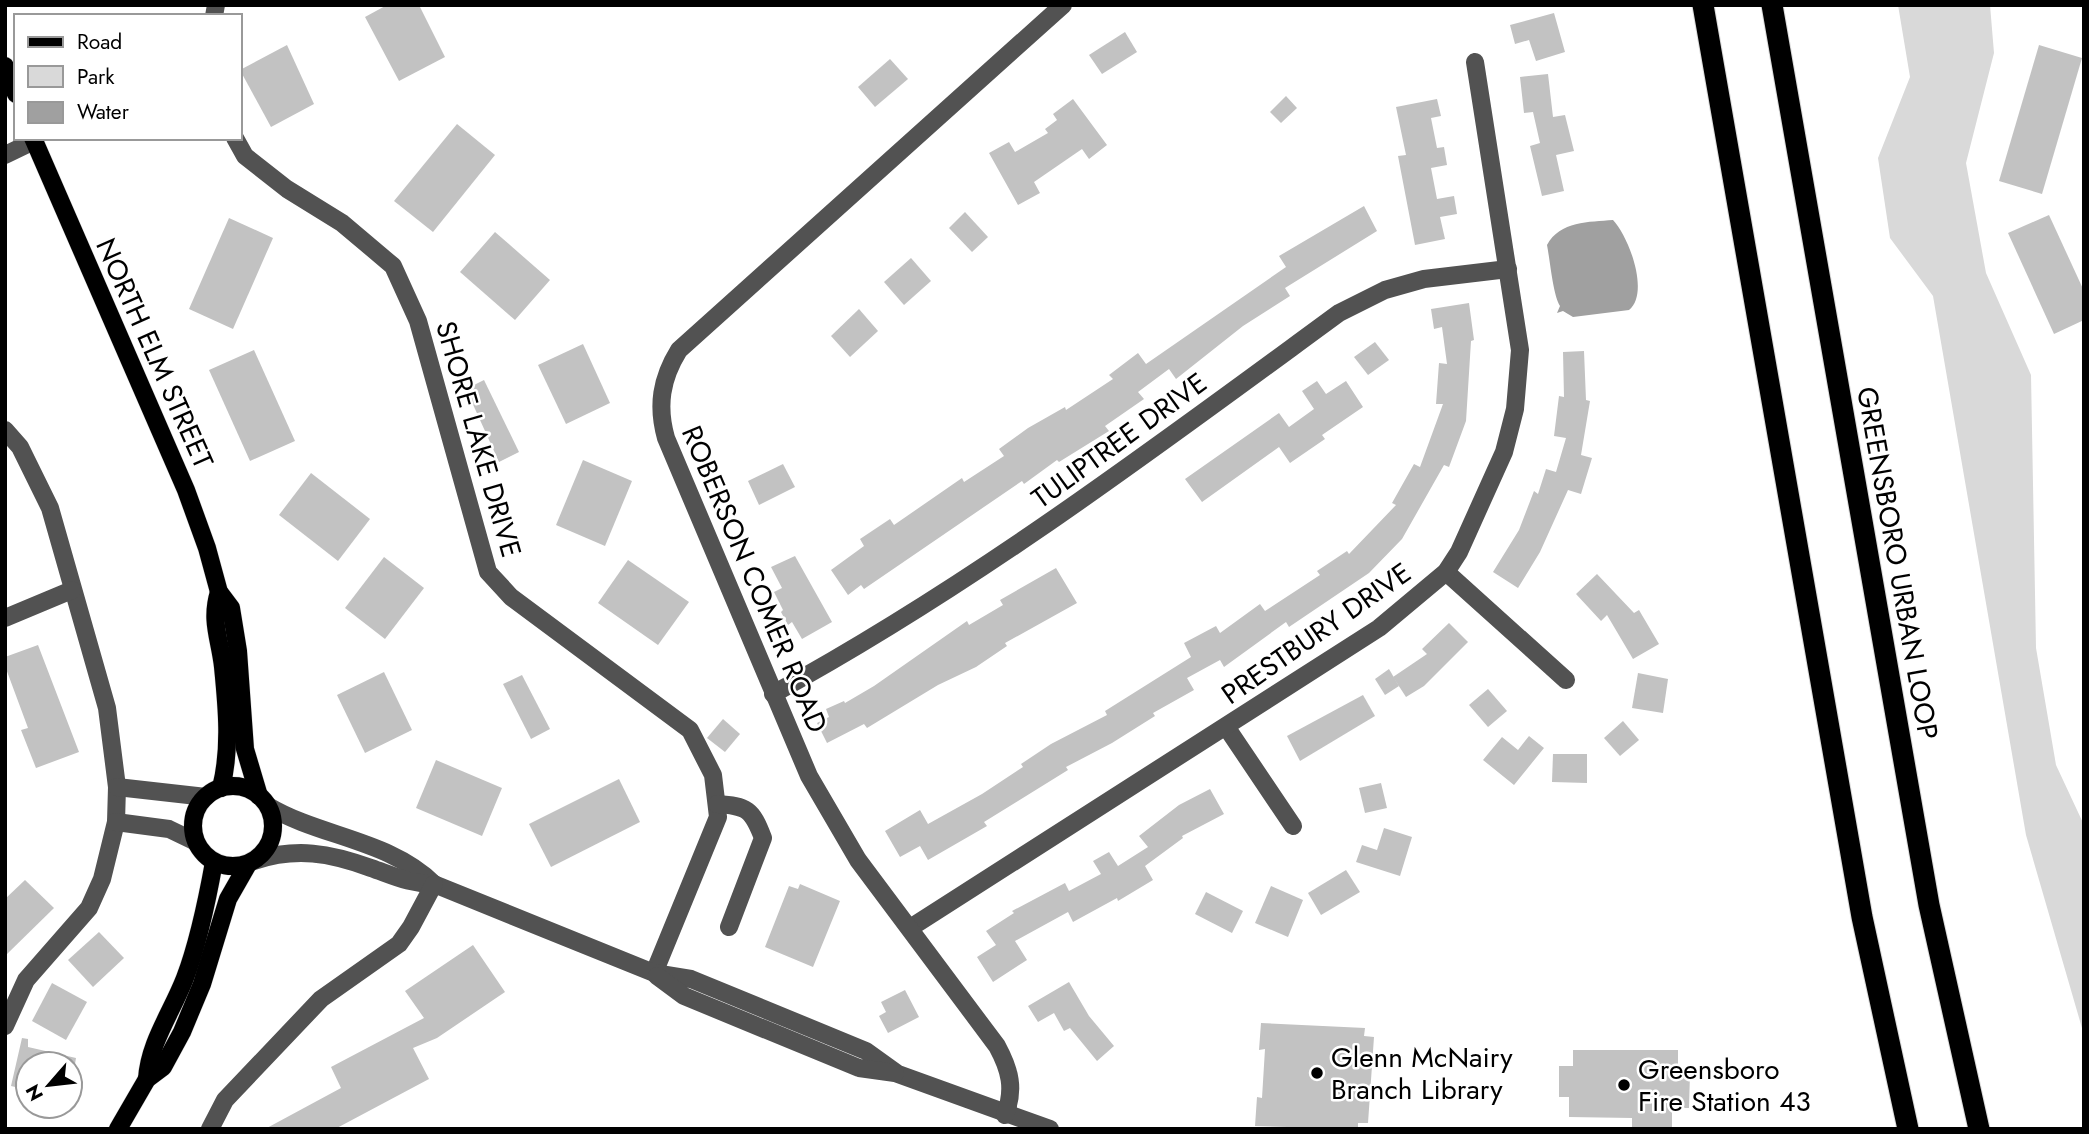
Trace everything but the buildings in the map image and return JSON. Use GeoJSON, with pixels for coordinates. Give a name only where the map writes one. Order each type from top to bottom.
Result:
{"type":"FeatureCollection","features":[{"type":"Feature","properties":{"kind":"highway"},"geometry":{"type":"LineString","coordinates":[[1703,5],[1862,917],[1908,1129]]}},
{"type":"Feature","properties":{"kind":"highway","name":"GREENSBORO URBAN LOOP"},"geometry":{"type":"LineString","coordinates":[[1772,5],[1929,905],[1979,1129]]}},
{"type":"Feature","properties":{"kind":"main road"},"geometry":{"type":"LineString","coordinates":[[5,66],[14,89]]}},
{"type":"Feature","properties":{"kind":"main road","name":"NORTH ELM STREET"},"geometry":{"type":"LineString","coordinates":[[33,140],[186,490],[208,548],[219,592],[230,608],[238,651],[245,749],[263,801]]}},
{"type":"Feature","properties":{"kind":"main road","name":"NORTH ELM STREET"},"geometry":{"type":"LineString","coordinates":[[213,792],[228,737],[223,666],[213,612],[219,592]]}},
{"type":"Feature","properties":{"kind":"main road"},"geometry":{"type":"LineString","coordinates":[[118,1129],[148,1079],[163,1067],[182,1032],[202,984],[228,900],[251,863],[270,843],[273,830],[263,801],[241,787],[213,792],[194,818],[196,842],[203,854],[214,862],[225,866],[251,863]]}},
{"type":"Feature","properties":{"kind":"main road"},"geometry":{"type":"LineString","coordinates":[[148,1079],[148,1058],[185,977],[204,915],[214,862]]}},
{"type":"Feature","properties":{"kind":"street","name":"ROBERSON COMER ROAD"},"geometry":{"type":"LineString","coordinates":[[1005,1115],[1012,1097],[1011,1078],[1002,1054],[840,831],[809,776],[666,438],[660,400],[671,363],[679,351],[1063,5]]}},
{"type":"Feature","properties":{"kind":"street","name":"PRESTBURY DRIVE"},"geometry":{"type":"LineString","coordinates":[[910,928],[1227,728],[1378,628],[1446,572],[1459,552],[1504,452],[1516,409],[1520,350],[1475,62]]}},
{"type":"Feature","properties":{"kind":"street"},"geometry":{"type":"LineString","coordinates":[[5,155],[31,140]]}},
{"type":"Feature","properties":{"kind":"street","name":"SHORE LAKE DRIVE"},"geometry":{"type":"LineString","coordinates":[[236,140],[245,156],[287,189],[341,223],[393,266],[422,333],[488,572],[511,597],[690,730],[713,775],[718,817],[654,973]]}},
{"type":"Feature","properties":{"kind":"street","name":"TULIPTREE DRIVE"},"geometry":{"type":"LineString","coordinates":[[773,694],[830,663],[1028,537],[1339,313],[1385,290],[1424,279],[1508,269]]}},
{"type":"Feature","properties":{"kind":"street"},"geometry":{"type":"LineString","coordinates":[[5,430],[20,447],[50,508],[107,708],[117,787],[116,822],[102,879],[89,908],[26,980],[5,1026]]}},
{"type":"Feature","properties":{"kind":"street"},"geometry":{"type":"LineString","coordinates":[[1446,572],[1566,680]]}},
{"type":"Feature","properties":{"kind":"street"},"geometry":{"type":"LineString","coordinates":[[5,618],[72,590]]}},
{"type":"Feature","properties":{"kind":"street"},"geometry":{"type":"LineString","coordinates":[[1227,728],[1293,827]]}},
{"type":"Feature","properties":{"kind":"street"},"geometry":{"type":"LineString","coordinates":[[117,787],[213,792]]}},
{"type":"Feature","properties":{"kind":"street"},"geometry":{"type":"LineString","coordinates":[[263,801],[303,825],[416,867],[434,884],[654,973],[691,979],[866,1051],[898,1074],[1005,1115],[1050,1129]]}},
{"type":"Feature","properties":{"kind":"street"},"geometry":{"type":"LineString","coordinates":[[717,804],[741,806],[755,817],[763,838],[729,928]]}},
{"type":"Feature","properties":{"kind":"street"},"geometry":{"type":"LineString","coordinates":[[116,822],[169,829],[196,842]]}},
{"type":"Feature","properties":{"kind":"street"},"geometry":{"type":"LineString","coordinates":[[251,863],[289,852],[325,854],[410,884],[434,884]]}},
{"type":"Feature","properties":{"kind":"street"},"geometry":{"type":"LineString","coordinates":[[210,1129],[225,1100],[321,999],[399,944],[434,884]]}},
{"type":"Feature","properties":{"kind":"green space"},"geometry":{"type":"Polygon","coordinates":[[[1898,5],[1990,5],[1994,53],[1966,163],[1986,273],[2031,375],[2036,648],[2056,765],[2084,825],[2084,1035],[2026,835],[1933,296],[1890,238],[1878,158],[1910,77],[1898,5]]]}},
{"type":"Feature","properties":{"kind":"water"},"geometry":{"type":"Polygon","coordinates":[[[1613,220],[1631,251],[1635,265],[1638,291],[1635,302],[1629,310],[1573,317],[1563,311],[1557,313],[1560,306],[1547,245],[1559,231],[1567,227],[1585,222],[1613,220]]]}},
{"type":"Feature","properties":{"kind":"place","name":"Glenn McNairy Branch Library"},"geometry":{"type":"Point","coordinates":[1317,1073]}},
{"type":"Feature","properties":{"kind":"place","name":"Greensboro Fire Station 43"},"geometry":{"type":"Point","coordinates":[1624,1085]}}]}
